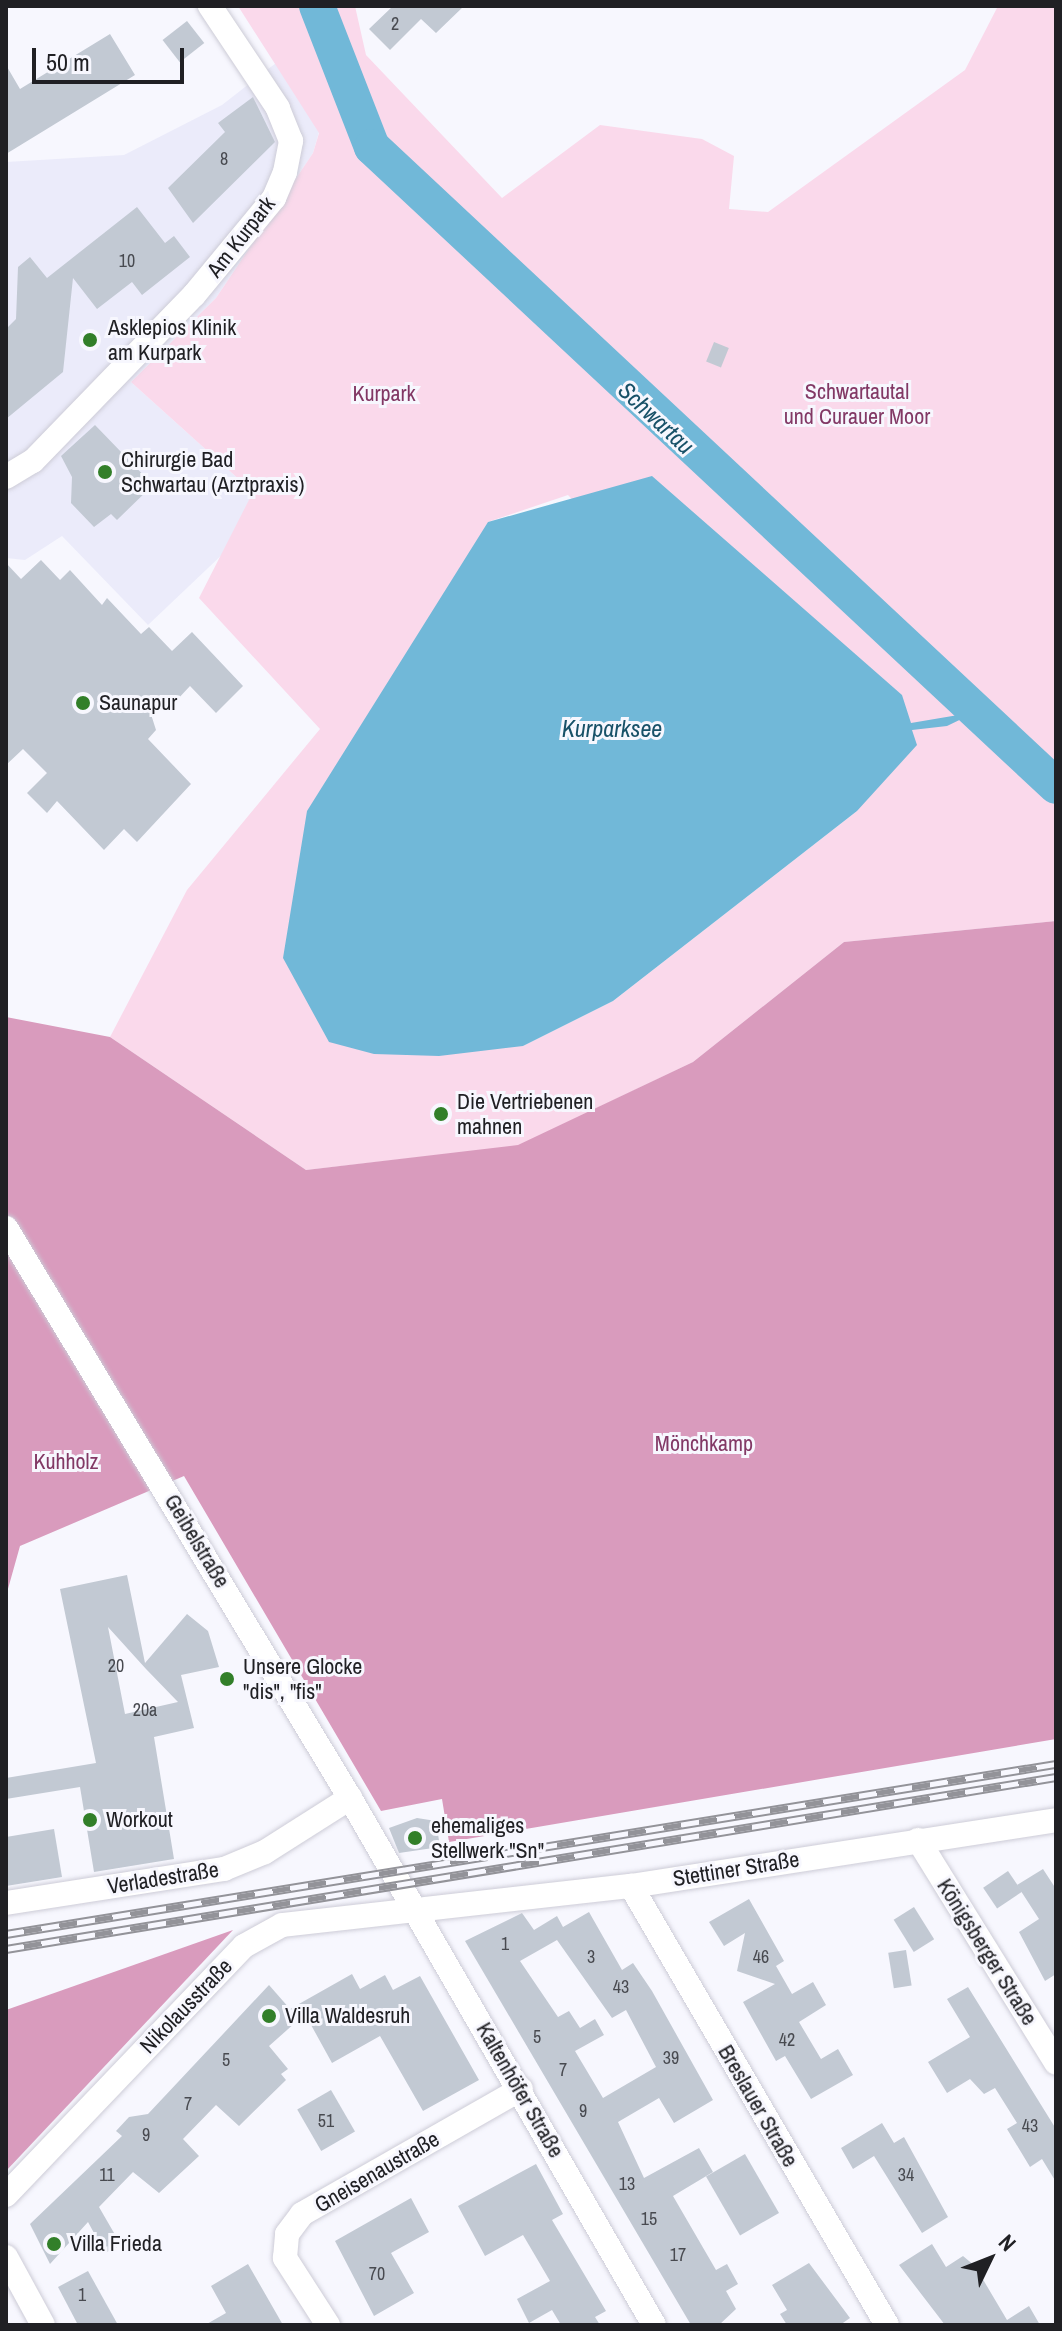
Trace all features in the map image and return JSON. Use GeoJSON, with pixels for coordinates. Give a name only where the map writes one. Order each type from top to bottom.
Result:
{"type":"FeatureCollection","features":[{"type":"Feature","properties":{"kind":"street","name":"Am Kurpark"},"geometry":{"type":"LineString","coordinates":[[6,477],[23,470],[194,295],[274,198],[285,172],[291,141],[278,108],[210,6]]}},
{"type":"Feature","properties":{"kind":"street","name":"Geibelstraße"},"geometry":{"type":"LineString","coordinates":[[6,1228],[383,1856]]}},
{"type":"Feature","properties":{"kind":"street","name":"Verladestraße"},"geometry":{"type":"LineString","coordinates":[[6,1903],[224,1869],[350,1798]]}},
{"type":"Feature","properties":{"kind":"street","name":"Stettiner Straße"},"geometry":{"type":"LineString","coordinates":[[415,1909],[631,1886],[1056,1820]]}},
{"type":"Feature","properties":{"kind":"street","name":"Königsberger Straße"},"geometry":{"type":"LineString","coordinates":[[918,1840],[1056,2063]]}},
{"type":"Feature","properties":{"kind":"street","name":"Kaltenhöfer Straße"},"geometry":{"type":"LineString","coordinates":[[383,1856],[521,2089],[654,2325]]}},
{"type":"Feature","properties":{"kind":"street","name":"Breslauer Straße"},"geometry":{"type":"LineString","coordinates":[[631,1886],[887,2325]]}},
{"type":"Feature","properties":{"kind":"street","name":"Nikolausstraße"},"geometry":{"type":"LineString","coordinates":[[6,2195],[244,1946],[282,1925],[415,1909]]}},
{"type":"Feature","properties":{"kind":"street","name":"Gneisenaustraße"},"geometry":{"type":"LineString","coordinates":[[328,2325],[285,2258],[287,2234],[302,2214],[521,2089]]}},
{"type":"Feature","properties":{"kind":"street"},"geometry":{"type":"LineString","coordinates":[[6,2257],[43,2325]]}},
{"type":"Feature","properties":{"kind":"shaded area","name":"Asklepios Klinik am Kurpark"},"geometry":{"type":"Polygon","coordinates":[[[276,63],[319,132],[313,153],[216,298],[131,382],[253,492],[227,550],[148,625],[62,536],[25,560],[6,558],[6,162],[124,155],[222,105],[276,63]]]}},
{"type":"Feature","properties":{"kind":"green space"},"geometry":{"type":"Polygon","coordinates":[[[238,6],[355,6],[366,55],[502,198],[600,125],[702,139],[734,156],[729,209],[768,212],[965,70],[998,6],[1056,6],[1056,921],[844,942],[693,1062],[518,1146],[306,1170],[110,1037],[187,890],[320,729],[199,598],[253,492],[131,382],[216,298],[313,153],[319,133],[238,6]],[[568,495],[488,522],[523,1046],[613,1001],[857,811],[568,495]]]}},
{"type":"Feature","properties":{"kind":"green space","name":"Mönchkamp"},"geometry":{"type":"Polygon","coordinates":[[[1056,921],[1056,1739],[449,1842],[442,1799],[381,1811],[184,1476],[20,1546],[6,1596],[6,1017],[110,1037],[306,1170],[518,1145],[693,1062],[844,942],[1056,921]]]}},
{"type":"Feature","properties":{"kind":"green space"},"geometry":{"type":"Polygon","coordinates":[[[233,1930],[6,2171],[6,2010],[233,1930]]]}},
{"type":"Feature","properties":{"kind":"water","name":"Kurparksee"},"geometry":{"type":"Polygon","coordinates":[[[652,476],[902,695],[911,723],[976,712],[947,726],[912,730],[917,745],[857,811],[613,1001],[523,1046],[439,1056],[374,1054],[329,1042],[283,958],[307,811],[488,522],[652,476]]]}},
{"type":"Feature","properties":{"kind":"building"},"geometry":{"type":"Polygon","coordinates":[[[393,6],[464,6],[436,33],[421,19],[390,50],[369,29],[393,6]]]}},
{"type":"Feature","properties":{"kind":"building"},"geometry":{"type":"Polygon","coordinates":[[[187,21],[204,43],[180,62],[163,40],[187,21]]]}},
{"type":"Feature","properties":{"kind":"building"},"geometry":{"type":"Polygon","coordinates":[[[110,34],[135,75],[6,154],[6,65],[20,89],[110,34]]]}},
{"type":"Feature","properties":{"kind":"building"},"geometry":{"type":"Polygon","coordinates":[[[253,97],[275,142],[193,223],[168,188],[225,132],[218,123],[253,97]]]}},
{"type":"Feature","properties":{"kind":"building"},"geometry":{"type":"Polygon","coordinates":[[[137,207],[165,243],[174,236],[190,257],[142,295],[132,282],[97,309],[73,278],[63,372],[6,419],[6,329],[16,319],[18,267],[30,257],[47,278],[137,207]]]}},
{"type":"Feature","properties":{"kind":"building"},"geometry":{"type":"Polygon","coordinates":[[[714,342],[729,348],[721,367],[706,361],[714,342]]]}},
{"type":"Feature","properties":{"kind":"building","name":"Chirurgie Bad Schwartau (Arztpraxis)"},"geometry":{"type":"Polygon","coordinates":[[[95,425],[153,485],[117,520],[111,514],[94,527],[71,503],[72,477],[61,456],[95,425]]]}},
{"type":"Feature","properties":{"kind":"building","name":"Saunapur"},"geometry":{"type":"Polygon","coordinates":[[[41,560],[60,580],[70,570],[102,605],[107,598],[141,634],[149,627],[172,651],[192,632],[243,686],[216,713],[190,686],[176,701],[149,708],[156,730],[148,739],[191,784],[137,842],[124,829],[104,850],[57,801],[47,813],[27,793],[47,773],[23,749],[6,765],[6,563],[21,579],[41,560]]]}},
{"type":"Feature","properties":{"kind":"building"},"geometry":{"type":"Polygon","coordinates":[[[127,1575],[145,1663],[187,1614],[208,1631],[219,1667],[181,1675],[194,1728],[154,1737],[174,1859],[94,1872],[80,1787],[6,1799],[6,1778],[96,1763],[60,1589],[127,1575]],[[108,1627],[125,1714],[178,1702],[108,1627]]]}},
{"type":"Feature","properties":{"kind":"building","name":"ehemaliges Stellwerk \"Sn\""},"geometry":{"type":"Polygon","coordinates":[[[417,1818],[436,1821],[440,1847],[399,1853],[389,1828],[417,1818]]]}},
{"type":"Feature","properties":{"kind":"building"},"geometry":{"type":"Polygon","coordinates":[[[54,1829],[62,1877],[6,1886],[6,1837],[54,1829]]]}},
{"type":"Feature","properties":{"kind":"building"},"geometry":{"type":"Polygon","coordinates":[[[1043,1869],[1056,1889],[1056,1974],[1045,1981],[1019,1932],[1039,1919],[1017,1885],[1043,1869]]]}},
{"type":"Feature","properties":{"kind":"building"},"geometry":{"type":"Polygon","coordinates":[[[1008,1871],[1022,1892],[997,1909],[983,1888],[1008,1871]]]}},
{"type":"Feature","properties":{"kind":"building"},"geometry":{"type":"Polygon","coordinates":[[[749,1899],[784,1961],[776,1966],[792,1994],[813,1982],[826,2005],[799,2022],[821,2059],[838,2049],[853,2075],[811,2099],[785,2056],[776,2061],[743,2002],[775,1984],[737,1971],[745,1933],[724,1946],[709,1922],[749,1899]]]}},
{"type":"Feature","properties":{"kind":"building"},"geometry":{"type":"Polygon","coordinates":[[[914,1907],[934,1939],[914,1952],[894,1920],[914,1907]]]}},
{"type":"Feature","properties":{"kind":"building"},"geometry":{"type":"Polygon","coordinates":[[[589,1912],[622,1970],[633,1963],[652,1991],[713,2100],[674,2123],[659,2098],[618,2122],[644,2178],[699,2148],[713,2172],[673,2196],[716,2270],[727,2264],[738,2284],[726,2291],[736,2309],[719,2325],[691,2325],[465,1941],[522,1913],[534,1930],[557,1916],[563,1927],[589,1912]],[[557,1940],[520,1961],[558,2017],[569,2011],[580,2028],[595,2019],[604,2035],[575,2051],[603,2098],[656,2067],[626,2010],[612,2018],[557,1940]]]}},
{"type":"Feature","properties":{"kind":"building"},"geometry":{"type":"Polygon","coordinates":[[[906,1950],[912,1986],[894,1988],[888,1953],[906,1950]]]}},
{"type":"Feature","properties":{"kind":"building"},"geometry":{"type":"Polygon","coordinates":[[[352,1974],[360,1989],[385,1975],[393,1990],[420,1976],[479,2080],[423,2111],[380,2036],[332,2063],[305,2014],[269,2046],[288,2069],[281,2074],[286,2080],[239,2126],[216,2105],[183,2139],[199,2156],[159,2193],[133,2172],[99,2207],[121,2245],[105,2253],[88,2222],[50,2264],[30,2224],[122,2136],[116,2131],[129,2117],[148,2114],[269,1985],[290,2009],[352,1974]]]}},
{"type":"Feature","properties":{"kind":"building"},"geometry":{"type":"Polygon","coordinates":[[[968,1987],[1056,2129],[1056,2182],[1042,2159],[1030,2167],[1007,2129],[1017,2123],[995,2088],[984,2094],[970,2079],[947,2093],[928,2062],[970,2037],[947,1999],[968,1987]]]}},
{"type":"Feature","properties":{"kind":"building"},"geometry":{"type":"Polygon","coordinates":[[[331,2090],[355,2132],[321,2151],[297,2110],[331,2090]]]}},
{"type":"Feature","properties":{"kind":"building"},"geometry":{"type":"Polygon","coordinates":[[[882,2123],[894,2143],[904,2137],[948,2217],[922,2233],[874,2156],[853,2169],[841,2148],[882,2123]]]}},
{"type":"Feature","properties":{"kind":"building"},"geometry":{"type":"Polygon","coordinates":[[[745,2154],[779,2213],[740,2235],[706,2176],[745,2154]]]}},
{"type":"Feature","properties":{"kind":"building"},"geometry":{"type":"Polygon","coordinates":[[[536,2164],[563,2214],[552,2220],[606,2311],[595,2317],[600,2325],[561,2325],[552,2310],[529,2323],[517,2299],[550,2281],[523,2235],[485,2256],[458,2206],[536,2164]]]}},
{"type":"Feature","properties":{"kind":"building"},"geometry":{"type":"Polygon","coordinates":[[[411,2198],[429,2232],[391,2253],[414,2293],[374,2316],[335,2241],[411,2198]]]}},
{"type":"Feature","properties":{"kind":"building"},"geometry":{"type":"Polygon","coordinates":[[[932,2244],[946,2267],[963,2256],[975,2266],[1007,2320],[1029,2306],[1040,2325],[945,2325],[899,2265],[932,2244]]]}},
{"type":"Feature","properties":{"kind":"building"},"geometry":{"type":"Polygon","coordinates":[[[809,2263],[850,2318],[840,2325],[787,2325],[780,2314],[787,2310],[772,2285],[809,2263]]]}},
{"type":"Feature","properties":{"kind":"building"},"geometry":{"type":"Polygon","coordinates":[[[248,2264],[283,2325],[205,2325],[226,2313],[211,2286],[248,2264]]]}},
{"type":"Feature","properties":{"kind":"building"},"geometry":{"type":"Polygon","coordinates":[[[88,2271],[118,2325],[78,2325],[58,2287],[88,2271]]]}},
{"type":"Feature","properties":{"kind":"waterway","name":"Schwartau"},"geometry":{"type":"LineString","coordinates":[[317,6],[372,147],[1056,786]]}},
{"type":"Feature","properties":{"kind":"railway"},"geometry":{"type":"LineString","coordinates":[[6,1934],[1056,1764]]}},
{"type":"Feature","properties":{"kind":"railway"},"geometry":{"type":"LineString","coordinates":[[6,1949],[1056,1777]]}},
{"type":"Feature","properties":{"kind":"place","name":"Asklepios Klinik am Kurpark"},"geometry":{"type":"Point","coordinates":[90,340]}},
{"type":"Feature","properties":{"kind":"place","name":"Chirurgie Bad Schwartau (Arztpraxis)"},"geometry":{"type":"Point","coordinates":[105,472]}},
{"type":"Feature","properties":{"kind":"place","name":"Saunapur"},"geometry":{"type":"Point","coordinates":[83,703]}},
{"type":"Feature","properties":{"kind":"place","name":"Die Vertriebenen mahnen"},"geometry":{"type":"Point","coordinates":[441,1114]}},
{"type":"Feature","properties":{"kind":"place","name":"Unsere Glocke \"dis\", \"fis\""},"geometry":{"type":"Point","coordinates":[227,1679]}},
{"type":"Feature","properties":{"kind":"place","name":"Workout"},"geometry":{"type":"Point","coordinates":[90,1820]}},
{"type":"Feature","properties":{"kind":"place","name":"ehemaliges Stellwerk \"Sn\""},"geometry":{"type":"Point","coordinates":[415,1838]}},
{"type":"Feature","properties":{"kind":"place","name":"Villa Waldesruh"},"geometry":{"type":"Point","coordinates":[269,2016]}},
{"type":"Feature","properties":{"kind":"place","name":"Villa Frieda"},"geometry":{"type":"Point","coordinates":[54,2244]}},
{"type":"Feature","properties":{"kind":"park label","name":"Kurpark"},"geometry":{"type":"Point","coordinates":[384,394]}},
{"type":"Feature","properties":{"kind":"park label","name":"Schwartautal und Curauer Moor"},"geometry":{"type":"Point","coordinates":[857,404]}},
{"type":"Feature","properties":{"kind":"park label","name":"Kuhholz"},"geometry":{"type":"Point","coordinates":[66,1462]}}]}
